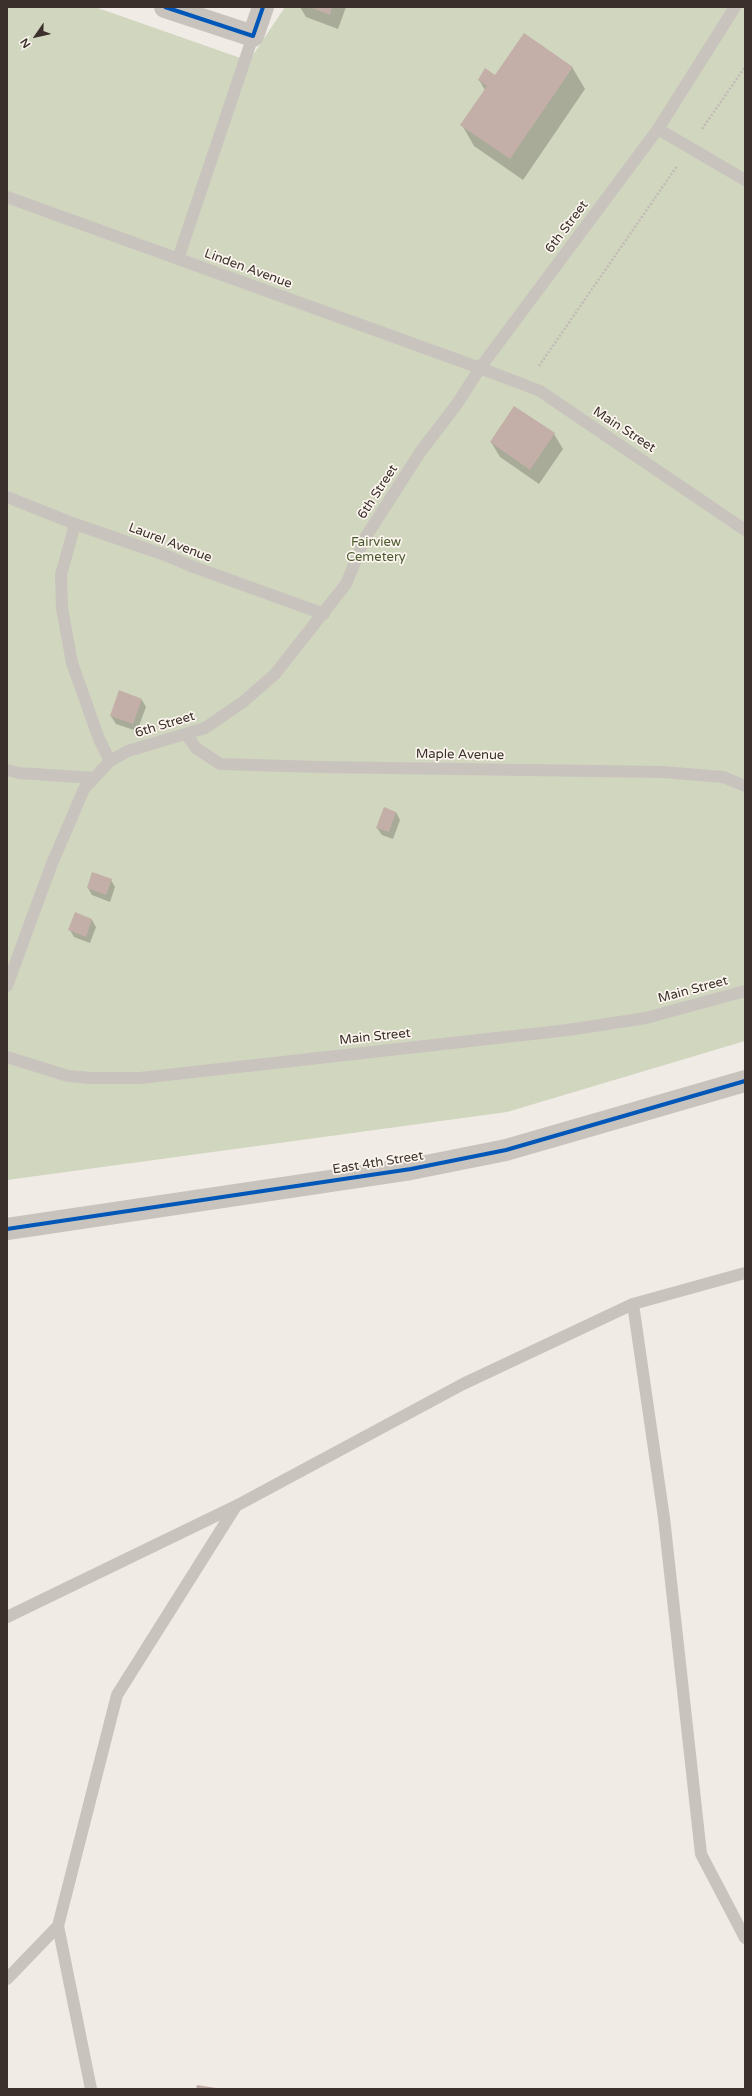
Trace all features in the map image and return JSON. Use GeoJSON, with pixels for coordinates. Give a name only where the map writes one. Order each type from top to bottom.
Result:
{"type":"FeatureCollection","features":[{"type":"Feature","properties":{"kind":"street"},"geometry":{"type":"LineString","coordinates":[[165,7],[253,36],[263,7]]}},
{"type":"Feature","properties":{"kind":"street","name":"East 4th Street"},"geometry":{"type":"LineString","coordinates":[[7,1229],[411,1169],[499,1152],[554,1138],[745,1081]]}},
{"type":"Feature","properties":{"kind":"lane","name":"6th Street"},"geometry":{"type":"LineString","coordinates":[[7,986],[51,866],[84,789],[110,761],[128,751],[204,728],[243,702],[275,674],[324,614],[346,584],[365,538],[421,451],[457,404],[480,368],[658,129],[735,7]]}},
{"type":"Feature","properties":{"kind":"lane"},"geometry":{"type":"LineString","coordinates":[[178,259],[253,36]]}},
{"type":"Feature","properties":{"kind":"lane"},"geometry":{"type":"LineString","coordinates":[[658,129],[745,180]]}},
{"type":"Feature","properties":{"kind":"lane","name":"Linden Avenue"},"geometry":{"type":"LineString","coordinates":[[7,197],[480,368]]}},
{"type":"Feature","properties":{"kind":"lane","name":"Main Street"},"geometry":{"type":"LineString","coordinates":[[480,368],[540,391],[745,530]]}},
{"type":"Feature","properties":{"kind":"lane","name":"Laurel Avenue"},"geometry":{"type":"LineString","coordinates":[[7,497],[75,524],[158,552],[324,614]]}},
{"type":"Feature","properties":{"kind":"lane"},"geometry":{"type":"LineString","coordinates":[[75,524],[61,575],[62,608],[72,663],[99,739],[110,761]]}},
{"type":"Feature","properties":{"kind":"lane","name":"Maple Avenue"},"geometry":{"type":"LineString","coordinates":[[186,734],[196,748],[220,764],[319,767],[663,772],[723,778],[745,786]]}},
{"type":"Feature","properties":{"kind":"lane"},"geometry":{"type":"LineString","coordinates":[[7,770],[18,773],[94,778]]}},
{"type":"Feature","properties":{"kind":"lane","name":"Main Street"},"geometry":{"type":"LineString","coordinates":[[7,1057],[68,1076],[91,1078],[140,1078],[568,1030],[646,1018],[745,991]]}},
{"type":"Feature","properties":{"kind":"lane"},"geometry":{"type":"LineString","coordinates":[[7,1617],[236,1506],[463,1384],[633,1304],[745,1273]]}},
{"type":"Feature","properties":{"kind":"lane"},"geometry":{"type":"LineString","coordinates":[[633,1304],[664,1518],[701,1854],[745,1938]]}},
{"type":"Feature","properties":{"kind":"lane"},"geometry":{"type":"LineString","coordinates":[[91,2089],[58,1926],[117,1695],[236,1506]]}},
{"type":"Feature","properties":{"kind":"lane"},"geometry":{"type":"LineString","coordinates":[[7,1979],[58,1926]]}},
{"type":"Feature","properties":{"kind":"path"},"geometry":{"type":"LineString","coordinates":[[526,385],[745,67]]}},
{"type":"Feature","properties":{"kind":"green space","name":"Fairview Cemetery"},"geometry":{"type":"Polygon","coordinates":[[[7,7],[95,7],[249,61],[285,7],[745,7],[745,1041],[507,1112],[7,1180],[7,7]]]}},
{"type":"Feature","properties":{"kind":"building"},"geometry":{"type":"Polygon","coordinates":[[[309,7],[332,7],[330,15],[309,7]]]}},
{"type":"Feature","properties":{"kind":"building"},"geometry":{"type":"Polygon","coordinates":[[[524,33],[573,67],[510,159],[460,125],[487,86],[478,80],[485,68],[495,75],[524,33]]]}},
{"type":"Feature","properties":{"kind":"building"},"geometry":{"type":"Polygon","coordinates":[[[514,406],[555,433],[530,470],[490,442],[514,406]]]}},
{"type":"Feature","properties":{"kind":"building"},"geometry":{"type":"Polygon","coordinates":[[[119,690],[142,699],[133,724],[110,716],[119,690]]]}},
{"type":"Feature","properties":{"kind":"building"},"geometry":{"type":"Polygon","coordinates":[[[384,807],[396,812],[389,832],[376,828],[384,807]]]}},
{"type":"Feature","properties":{"kind":"building"},"geometry":{"type":"Polygon","coordinates":[[[92,872],[112,879],[106,895],[87,888],[92,872]]]}},
{"type":"Feature","properties":{"kind":"building"},"geometry":{"type":"Polygon","coordinates":[[[75,912],[92,919],[86,937],[68,930],[75,912]]]}},
{"type":"Feature","properties":{"kind":"building"},"geometry":{"type":"Polygon","coordinates":[[[197,2085],[216,2088],[216,2089],[196,2089],[197,2085]]]}},
{"type":"Feature","properties":{"kind":"cycle path"},"geometry":{"type":"LineString","coordinates":[[165,7],[253,36],[263,7]]}},
{"type":"Feature","properties":{"kind":"cycle path"},"geometry":{"type":"LineString","coordinates":[[7,1229],[411,1169],[506,1150],[745,1081]]}}]}
